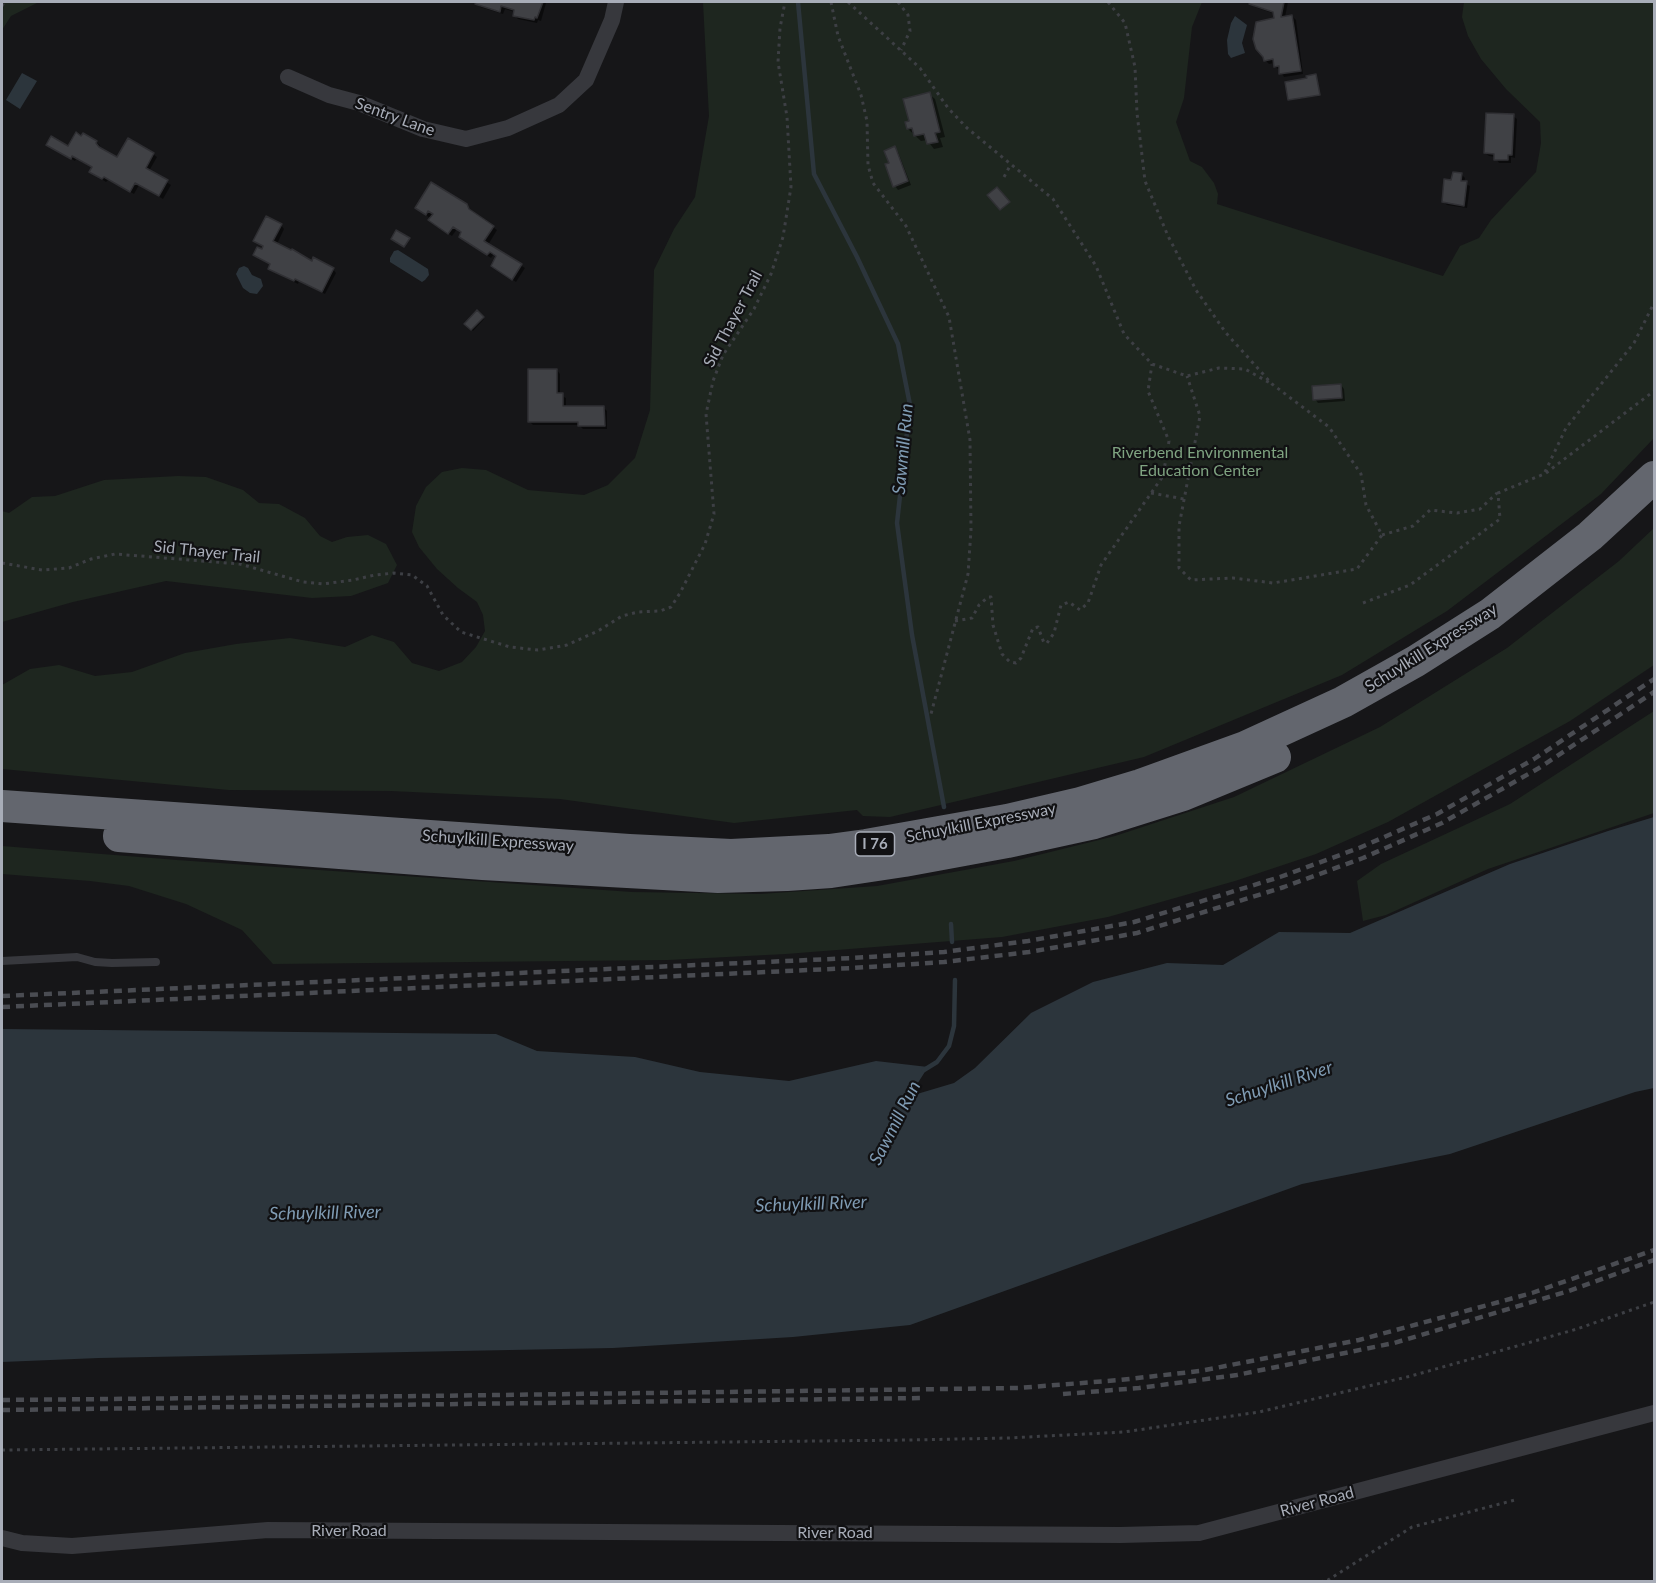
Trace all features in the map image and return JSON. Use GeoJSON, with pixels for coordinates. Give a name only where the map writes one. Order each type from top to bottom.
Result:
{"type":"FeatureCollection","features":[{"type":"Feature","properties":{"kind":"highway","name":"Schuylkill Expressway"},"geometry":{"type":"LineString","coordinates":[[2,806],[629,850],[731,855],[848,848],[1007,820],[1080,803],[1140,785],[1245,747],[1343,702],[1416,661],[1490,614],[1590,536],[1654,477]]}},
{"type":"Feature","properties":{"kind":"highway","name":"Schuylkill Expressway"},"geometry":{"type":"LineString","coordinates":[[2,826],[483,864],[718,877],[831,872],[1007,843],[1094,823],[1183,795],[1264,763],[1326,733],[1444,666],[1513,619],[1572,575],[1623,533],[1654,503]]}},
{"type":"Feature","properties":{"kind":"street","name":"Sentry Lane"},"geometry":{"type":"LineString","coordinates":[[288,77],[329,95],[359,103],[423,129],[466,138],[508,128],[559,105],[586,80],[612,20],[616,2]]}},
{"type":"Feature","properties":{"kind":"street","name":"River Road"},"geometry":{"type":"LineString","coordinates":[[2,1538],[22,1543],[72,1546],[268,1530],[1120,1535],[1199,1533],[1654,1413]]}},
{"type":"Feature","properties":{"kind":"lane"},"geometry":{"type":"LineString","coordinates":[[2,961],[77,957],[103,962],[156,962]]}},
{"type":"Feature","properties":{"kind":"path"},"geometry":{"type":"LineString","coordinates":[[2,6],[4,2]]}},
{"type":"Feature","properties":{"kind":"path","name":"Sid Thayer Trail"},"geometry":{"type":"LineString","coordinates":[[2,563],[42,570],[69,568],[91,559],[115,554],[240,564],[303,582],[323,584],[375,574],[412,574],[427,586],[443,615],[461,632],[510,647],[538,650],[567,645],[598,631],[621,616],[638,612],[660,611],[671,607],[681,593],[705,544],[714,514],[706,414],[713,381],[723,356],[754,309],[771,274],[783,237],[791,187],[787,117],[778,62],[780,28],[785,2]]}},
{"type":"Feature","properties":{"kind":"path"},"geometry":{"type":"LineString","coordinates":[[831,2],[838,36],[861,94],[867,121],[868,165],[873,183],[906,226],[949,317],[970,440],[971,530],[968,574],[931,714]]}},
{"type":"Feature","properties":{"kind":"path"},"geometry":{"type":"LineString","coordinates":[[848,2],[920,68],[948,108],[967,128],[1053,199],[1096,266],[1124,334],[1152,364],[1187,376],[1219,368],[1245,369],[1272,384],[1329,427],[1361,474],[1366,505],[1382,535]]}},
{"type":"Feature","properties":{"kind":"path"},"geometry":{"type":"LineString","coordinates":[[898,2],[908,15],[910,31],[901,50]]}},
{"type":"Feature","properties":{"kind":"path"},"geometry":{"type":"LineString","coordinates":[[1108,2],[1125,23],[1136,67],[1137,113],[1144,181],[1168,236],[1196,290],[1226,333],[1272,384]]}},
{"type":"Feature","properties":{"kind":"path"},"geometry":{"type":"LineString","coordinates":[[1004,177],[1011,164]]}},
{"type":"Feature","properties":{"kind":"path"},"geometry":{"type":"LineString","coordinates":[[1544,474],[1566,428],[1634,343],[1654,303]]}},
{"type":"Feature","properties":{"kind":"path"},"geometry":{"type":"LineString","coordinates":[[955,621],[972,618],[980,605],[991,597],[993,625],[1002,654],[1010,662],[1017,663],[1033,628],[1038,627],[1044,643],[1047,643],[1054,633],[1061,605],[1069,602],[1080,610],[1088,603],[1101,565],[1163,476],[1169,441],[1148,391],[1152,364]]}},
{"type":"Feature","properties":{"kind":"path"},"geometry":{"type":"LineString","coordinates":[[1187,376],[1200,416],[1179,526],[1179,568],[1191,580],[1233,578],[1273,583],[1357,569],[1382,535],[1413,526],[1430,510],[1457,513],[1480,509],[1498,492],[1544,474],[1654,391]]}},
{"type":"Feature","properties":{"kind":"path"},"geometry":{"type":"LineString","coordinates":[[1363,603],[1410,585],[1500,519],[1498,492]]}},
{"type":"Feature","properties":{"kind":"path"},"geometry":{"type":"LineString","coordinates":[[1151,493],[1184,499]]}},
{"type":"Feature","properties":{"kind":"path"},"geometry":{"type":"LineString","coordinates":[[2,1450],[920,1440],[1008,1438],[1124,1431],[1259,1412],[1390,1381],[1577,1329],[1654,1302]]}},
{"type":"Feature","properties":{"kind":"path"},"geometry":{"type":"LineString","coordinates":[[1320,1581],[1328,1580],[1412,1527],[1515,1500]]}},
{"type":"Feature","properties":{"kind":"green space"},"geometry":{"type":"Polygon","coordinates":[[[2,2],[39,2],[11,16],[2,30],[2,2]]]}},
{"type":"Feature","properties":{"kind":"green space","name":"Riverbend Environmental Education Center"},"geometry":{"type":"Polygon","coordinates":[[[703,2],[1202,2],[1192,27],[1184,98],[1176,122],[1190,161],[1202,167],[1214,183],[1218,194],[1217,204],[1443,276],[1460,246],[1479,238],[1491,220],[1536,172],[1541,143],[1540,122],[1506,89],[1481,59],[1468,36],[1462,17],[1464,2],[1654,2],[1654,438],[1601,494],[1447,611],[1342,675],[1144,757],[890,817],[863,816],[857,810],[734,823],[560,799],[391,791],[229,790],[2,769],[2,685],[30,669],[59,665],[95,676],[132,672],[185,653],[236,644],[290,638],[345,647],[372,635],[394,642],[412,663],[439,671],[462,662],[476,647],[485,631],[483,615],[477,602],[437,569],[419,547],[412,532],[416,506],[426,487],[442,472],[462,468],[486,470],[528,490],[584,495],[608,485],[635,458],[650,410],[654,270],[674,229],[695,197],[709,116],[703,2]]]}},
{"type":"Feature","properties":{"kind":"green space"},"geometry":{"type":"Polygon","coordinates":[[[178,476],[206,477],[243,490],[259,503],[279,504],[305,518],[320,536],[332,542],[347,537],[368,535],[386,544],[397,565],[388,583],[351,596],[312,598],[166,581],[73,602],[2,622],[2,511],[9,513],[32,497],[55,496],[104,480],[178,476]]]}},
{"type":"Feature","properties":{"kind":"green space"},"geometry":{"type":"Polygon","coordinates":[[[1654,528],[1654,665],[1570,721],[1388,822],[1316,854],[1235,881],[1108,917],[1002,937],[786,954],[668,960],[273,964],[242,930],[186,904],[129,886],[2,874],[2,846],[632,892],[760,894],[877,886],[1014,861],[1115,836],[1234,797],[1380,727],[1507,648],[1619,561],[1654,528]]]}},
{"type":"Feature","properties":{"kind":"green space"},"geometry":{"type":"Polygon","coordinates":[[[1654,711],[1654,813],[1488,869],[1386,915],[1363,921],[1357,881],[1381,864],[1510,804],[1654,711]]]}},
{"type":"Feature","properties":{"kind":"water"},"geometry":{"type":"Polygon","coordinates":[[[1235,16],[1247,25],[1242,43],[1245,53],[1231,58],[1228,54],[1227,40],[1235,16]]]}},
{"type":"Feature","properties":{"kind":"water"},"geometry":{"type":"Polygon","coordinates":[[[22,73],[37,81],[20,109],[6,100],[22,73]]]}},
{"type":"Feature","properties":{"kind":"water"},"geometry":{"type":"Polygon","coordinates":[[[398,250],[428,269],[429,275],[425,280],[422,282],[390,262],[394,251],[398,250]]]}},
{"type":"Feature","properties":{"kind":"water"},"geometry":{"type":"Polygon","coordinates":[[[244,266],[252,275],[261,279],[263,286],[257,294],[250,293],[243,288],[236,274],[239,268],[244,266]]]}},
{"type":"Feature","properties":{"kind":"water","name":"Schuylkill River"},"geometry":{"type":"Polygon","coordinates":[[[1654,817],[1654,1088],[1635,1092],[1450,1154],[1302,1184],[910,1325],[793,1337],[613,1348],[2,1362],[2,1029],[496,1034],[537,1051],[635,1057],[700,1072],[789,1081],[876,1061],[928,1067],[914,1089],[917,1094],[954,1083],[975,1068],[1031,1013],[1093,982],[1167,963],[1223,965],[1279,932],[1350,933],[1510,864],[1654,817]]]}},
{"type":"Feature","properties":{"kind":"building"},"geometry":{"type":"Polygon","coordinates":[[[476,2],[543,2],[534,20],[513,16],[514,10],[501,6],[500,12],[475,4],[476,2]]]}},
{"type":"Feature","properties":{"kind":"building"},"geometry":{"type":"Polygon","coordinates":[[[1250,2],[1284,2],[1281,17],[1292,15],[1301,71],[1279,74],[1279,66],[1274,67],[1273,59],[1264,61],[1253,39],[1256,22],[1274,18],[1273,12],[1249,4],[1250,2]]]}},
{"type":"Feature","properties":{"kind":"building"},"geometry":{"type":"Polygon","coordinates":[[[1316,74],[1320,95],[1288,100],[1285,82],[1316,74]]]}},
{"type":"Feature","properties":{"kind":"building"},"geometry":{"type":"Polygon","coordinates":[[[930,92],[940,132],[935,133],[938,142],[927,144],[924,134],[914,136],[912,128],[907,129],[905,122],[909,121],[903,99],[930,92]]]}},
{"type":"Feature","properties":{"kind":"building"},"geometry":{"type":"Polygon","coordinates":[[[1486,113],[1514,114],[1512,155],[1508,155],[1508,160],[1494,160],[1494,154],[1484,153],[1486,113]]]}},
{"type":"Feature","properties":{"kind":"building"},"geometry":{"type":"Polygon","coordinates":[[[76,132],[81,136],[83,133],[97,141],[99,147],[117,157],[128,138],[154,153],[146,168],[168,180],[159,196],[135,183],[130,192],[104,177],[102,179],[89,172],[92,167],[72,156],[71,159],[46,145],[51,136],[68,146],[76,132]]]}},
{"type":"Feature","properties":{"kind":"building"},"geometry":{"type":"Polygon","coordinates":[[[895,146],[908,181],[893,187],[885,164],[889,163],[884,151],[895,146]]]}},
{"type":"Feature","properties":{"kind":"building"},"geometry":{"type":"Polygon","coordinates":[[[1453,172],[1462,173],[1461,181],[1467,181],[1464,206],[1442,202],[1444,179],[1451,180],[1453,172]]]}},
{"type":"Feature","properties":{"kind":"building"},"geometry":{"type":"Polygon","coordinates":[[[431,182],[467,204],[469,209],[494,226],[484,241],[522,264],[512,280],[491,266],[496,256],[490,252],[487,255],[459,237],[461,232],[453,227],[448,234],[428,220],[433,214],[428,211],[426,215],[415,208],[431,182]]]}},
{"type":"Feature","properties":{"kind":"building"},"geometry":{"type":"Polygon","coordinates":[[[997,187],[1010,202],[1000,210],[987,195],[997,187]]]}},
{"type":"Feature","properties":{"kind":"building"},"geometry":{"type":"Polygon","coordinates":[[[266,216],[282,224],[273,241],[312,261],[313,257],[334,268],[322,292],[268,269],[270,264],[253,255],[257,247],[262,249],[263,246],[253,241],[266,216]]]}},
{"type":"Feature","properties":{"kind":"building"},"geometry":{"type":"Polygon","coordinates":[[[396,230],[410,238],[404,247],[391,239],[396,230]]]}},
{"type":"Feature","properties":{"kind":"building"},"geometry":{"type":"Polygon","coordinates":[[[477,310],[484,317],[471,330],[464,324],[477,310]]]}},
{"type":"Feature","properties":{"kind":"building"},"geometry":{"type":"Polygon","coordinates":[[[528,369],[557,369],[557,393],[563,393],[563,406],[604,406],[605,426],[578,426],[578,422],[528,422],[528,369]]]}},
{"type":"Feature","properties":{"kind":"building"},"geometry":{"type":"Polygon","coordinates":[[[1341,384],[1342,398],[1313,400],[1312,386],[1341,384]]]}},
{"type":"Feature","properties":{"kind":"waterway","name":"Sawmill Run"},"geometry":{"type":"LineString","coordinates":[[798,2],[814,174],[898,344],[910,405],[897,523],[912,635],[944,807]]}},
{"type":"Feature","properties":{"kind":"waterway","name":"Sawmill Run"},"geometry":{"type":"LineString","coordinates":[[951,924],[952,942]]}},
{"type":"Feature","properties":{"kind":"waterway","name":"Sawmill Run"},"geometry":{"type":"LineString","coordinates":[[924,1070],[937,1062],[949,1046],[954,1026],[955,980]]}},
{"type":"Feature","properties":{"kind":"railway"},"geometry":{"type":"LineString","coordinates":[[2,996],[853,958],[944,952],[1028,941],[1134,922],[1280,877],[1359,848],[1437,814],[1534,759],[1654,679]]}},
{"type":"Feature","properties":{"kind":"railway"},"geometry":{"type":"LineString","coordinates":[[2,1007],[853,968],[944,962],[1029,952],[1137,933],[1284,887],[1363,858],[1442,823],[1539,768],[1654,692]]}},
{"type":"Feature","properties":{"kind":"railway"},"geometry":{"type":"LineString","coordinates":[[2,1400],[1018,1388],[1120,1380],[1200,1371],[1359,1340],[1532,1293],[1654,1250]]}},
{"type":"Feature","properties":{"kind":"railway"},"geometry":{"type":"LineString","coordinates":[[1063,1394],[1139,1388],[1237,1375],[1394,1343],[1569,1291],[1654,1260]]}},
{"type":"Feature","properties":{"kind":"railway"},"geometry":{"type":"LineString","coordinates":[[2,1410],[922,1398]]}}]}
